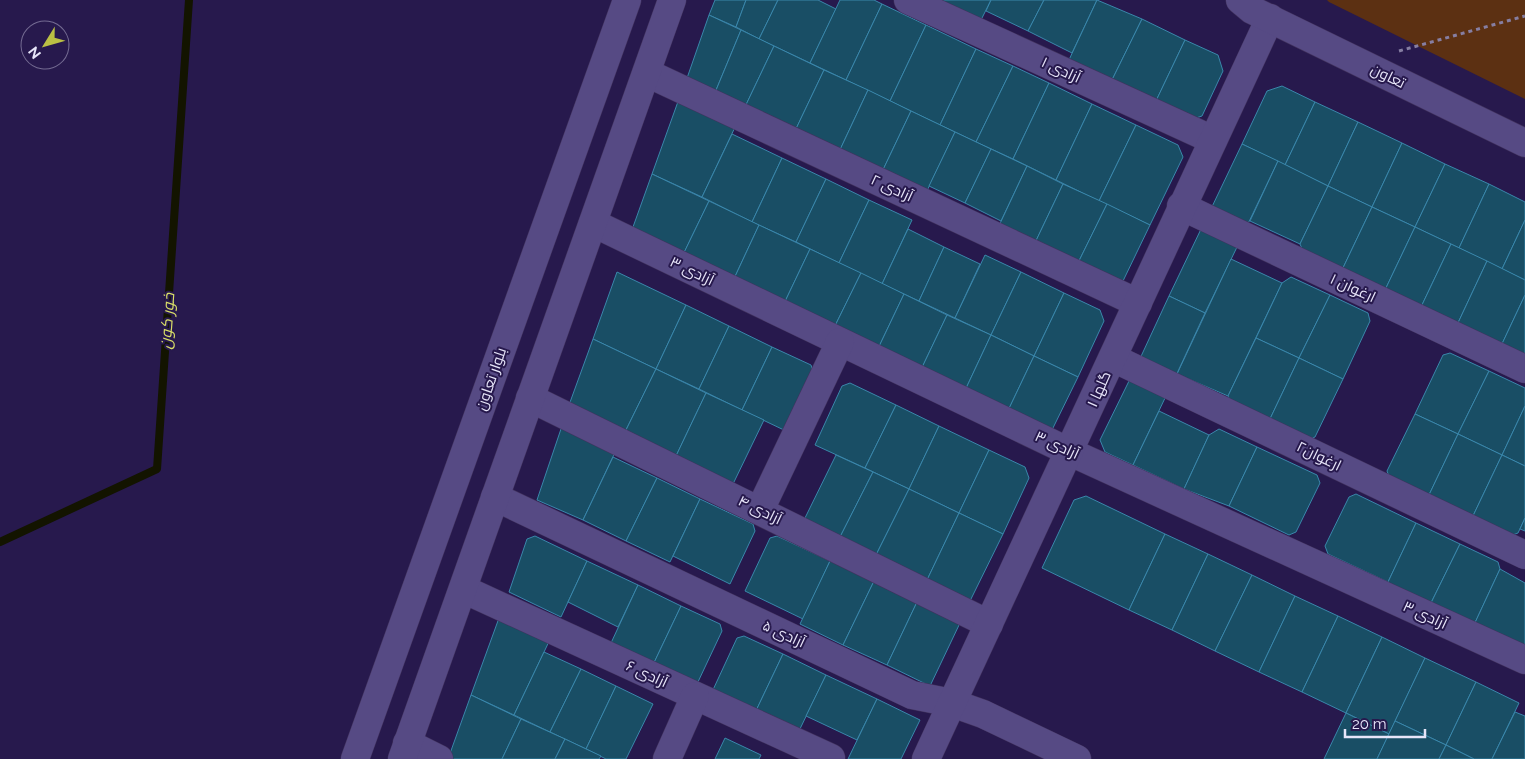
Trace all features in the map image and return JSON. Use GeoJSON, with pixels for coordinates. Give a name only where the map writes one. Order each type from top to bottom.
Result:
{"type":"FeatureCollection","features":[{"type":"Feature","properties":{"kind":"street","name":"بلوار تعاون"},"geometry":{"type":"LineString","coordinates":[[355,759],[627,0]]}},
{"type":"Feature","properties":{"kind":"street"},"geometry":{"type":"LineString","coordinates":[[440,759],[404,751],[672,0]]}},
{"type":"Feature","properties":{"kind":"street","name":"آزادی ۱"},"geometry":{"type":"LineString","coordinates":[[908,0],[1213,140]]}},
{"type":"Feature","properties":{"kind":"street","name":"گلها ۱"},"geometry":{"type":"LineString","coordinates":[[926,759],[1070,452],[1181,206],[1213,140],[1248,6]]}},
{"type":"Feature","properties":{"kind":"street","name":"تعاون"},"geometry":{"type":"LineString","coordinates":[[1248,6],[1525,143]]}},
{"type":"Feature","properties":{"kind":"street","name":"آزادی ۲"},"geometry":{"type":"LineString","coordinates":[[647,73],[1138,302]]}},
{"type":"Feature","properties":{"kind":"street","name":"ارغوان ۱"},"geometry":{"type":"LineString","coordinates":[[1181,206],[1525,369]]}},
{"type":"Feature","properties":{"kind":"street","name":"آزادی ۳"},"geometry":{"type":"LineString","coordinates":[[593,223],[1070,452],[1525,660]]}},
{"type":"Feature","properties":{"kind":"street"},"geometry":{"type":"LineString","coordinates":[[760,510],[840,342]]}},
{"type":"Feature","properties":{"kind":"street","name":"ارغوان۲"},"geometry":{"type":"LineString","coordinates":[[1113,358],[1525,555]]}},
{"type":"Feature","properties":{"kind":"street","name":"آزادی ۴"},"geometry":{"type":"LineString","coordinates":[[530,398],[989,624]]}},
{"type":"Feature","properties":{"kind":"street","name":"آزادی ۵"},"geometry":{"type":"LineString","coordinates":[[495,497],[912,695],[952,703],[983,714],[1077,759]]}},
{"type":"Feature","properties":{"kind":"street","name":"آزادی ۶"},"geometry":{"type":"LineString","coordinates":[[462,589],[832,758]]}},
{"type":"Feature","properties":{"kind":"street"},"geometry":{"type":"LineString","coordinates":[[666,759],[695,696]]}},
{"type":"Feature","properties":{"kind":"path"},"geometry":{"type":"LineString","coordinates":[[1360,62],[1525,16]]}},
{"type":"Feature","properties":{"kind":"shaded area"},"geometry":{"type":"Polygon","coordinates":[[[1327,0],[1525,0],[1525,99],[1329,2],[1327,0]]]}},
{"type":"Feature","properties":{"kind":"building"},"geometry":{"type":"Polygon","coordinates":[[[715,0],[746,0],[736,27],[709,15],[715,0]]]}},
{"type":"Feature","properties":{"kind":"building"},"geometry":{"type":"Polygon","coordinates":[[[746,0],[778,0],[759,39],[736,27],[746,0]]]}},
{"type":"Feature","properties":{"kind":"building"},"geometry":{"type":"Polygon","coordinates":[[[778,0],[818,0],[836,9],[810,63],[759,39],[778,0]]]}},
{"type":"Feature","properties":{"kind":"building"},"geometry":{"type":"Polygon","coordinates":[[[840,0],[874,0],[882,4],[846,80],[810,63],[840,0]]]}},
{"type":"Feature","properties":{"kind":"building"},"geometry":{"type":"Polygon","coordinates":[[[939,0],[991,0],[981,20],[939,0]]]}},
{"type":"Feature","properties":{"kind":"building"},"geometry":{"type":"Polygon","coordinates":[[[991,0],[1044,0],[1028,31],[986,11],[991,0]]]}},
{"type":"Feature","properties":{"kind":"building"},"geometry":{"type":"Polygon","coordinates":[[[1044,0],[1097,0],[1072,53],[1028,31],[1044,0]]]}},
{"type":"Feature","properties":{"kind":"building"},"geometry":{"type":"Polygon","coordinates":[[[1097,0],[1142,19],[1111,82],[1068,62],[1097,0]]]}},
{"type":"Feature","properties":{"kind":"building"},"geometry":{"type":"Polygon","coordinates":[[[882,4],[926,25],[890,101],[846,80],[882,4]]]}},
{"type":"Feature","properties":{"kind":"building"},"geometry":{"type":"Polygon","coordinates":[[[709,15],[741,30],[714,95],[686,81],[709,15]]]}},
{"type":"Feature","properties":{"kind":"building"},"geometry":{"type":"Polygon","coordinates":[[[1142,19],[1185,40],[1155,103],[1111,82],[1142,19]]]}},
{"type":"Feature","properties":{"kind":"building"},"geometry":{"type":"Polygon","coordinates":[[[926,25],[976,49],[940,125],[890,101],[926,25]]]}},
{"type":"Feature","properties":{"kind":"building"},"geometry":{"type":"Polygon","coordinates":[[[741,30],[774,46],[744,109],[714,95],[741,30]]]}},
{"type":"Feature","properties":{"kind":"building"},"geometry":{"type":"Polygon","coordinates":[[[1185,40],[1218,55],[1223,71],[1202,116],[1190,120],[1155,103],[1185,40]]]}},
{"type":"Feature","properties":{"kind":"building"},"geometry":{"type":"Polygon","coordinates":[[[774,46],[824,70],[794,133],[744,109],[774,46]]]}},
{"type":"Feature","properties":{"kind":"building"},"geometry":{"type":"Polygon","coordinates":[[[976,49],[1013,66],[976,142],[940,125],[976,49]]]}},
{"type":"Feature","properties":{"kind":"building"},"geometry":{"type":"Polygon","coordinates":[[[1013,66],[1049,83],[1013,159],[976,142],[1013,66]]]}},
{"type":"Feature","properties":{"kind":"building"},"geometry":{"type":"Polygon","coordinates":[[[824,70],[868,90],[838,154],[794,133],[824,70]]]}},
{"type":"Feature","properties":{"kind":"building"},"geometry":{"type":"Polygon","coordinates":[[[1049,83],[1092,104],[1056,180],[1013,159],[1049,83]]]}},
{"type":"Feature","properties":{"kind":"building"},"geometry":{"type":"Polygon","coordinates":[[[1282,86],[1315,102],[1285,165],[1242,144],[1267,91],[1282,86]]]}},
{"type":"Feature","properties":{"kind":"building"},"geometry":{"type":"Polygon","coordinates":[[[868,90],[911,111],[881,174],[838,154],[868,90]]]}},
{"type":"Feature","properties":{"kind":"building"},"geometry":{"type":"Polygon","coordinates":[[[680,96],[737,123],[702,197],[652,174],[680,96]]]}},
{"type":"Feature","properties":{"kind":"building"},"geometry":{"type":"Polygon","coordinates":[[[1315,102],[1358,122],[1328,186],[1285,165],[1315,102]]]}},
{"type":"Feature","properties":{"kind":"building"},"geometry":{"type":"Polygon","coordinates":[[[1092,104],[1136,125],[1099,201],[1056,180],[1092,104]]]}},
{"type":"Feature","properties":{"kind":"building"},"geometry":{"type":"Polygon","coordinates":[[[911,111],[955,132],[925,195],[881,174],[911,111]]]}},
{"type":"Feature","properties":{"kind":"building"},"geometry":{"type":"Polygon","coordinates":[[[1358,122],[1402,143],[1372,207],[1328,186],[1358,122]]]}},
{"type":"Feature","properties":{"kind":"building"},"geometry":{"type":"Polygon","coordinates":[[[1136,125],[1178,145],[1183,157],[1150,225],[1099,201],[1136,125]]]}},
{"type":"Feature","properties":{"kind":"building"},"geometry":{"type":"Polygon","coordinates":[[[955,132],[991,149],[965,203],[929,186],[955,132]]]}},
{"type":"Feature","properties":{"kind":"building"},"geometry":{"type":"Polygon","coordinates":[[[732,134],[782,158],[752,222],[702,197],[732,134]]]}},
{"type":"Feature","properties":{"kind":"building"},"geometry":{"type":"Polygon","coordinates":[[[1402,143],[1445,164],[1415,227],[1372,207],[1402,143]]]}},
{"type":"Feature","properties":{"kind":"building"},"geometry":{"type":"Polygon","coordinates":[[[1242,144],[1278,161],[1245,230],[1209,213],[1242,144]]]}},
{"type":"Feature","properties":{"kind":"building"},"geometry":{"type":"Polygon","coordinates":[[[991,149],[1027,166],[1001,221],[965,203],[991,149]]]}},
{"type":"Feature","properties":{"kind":"building"},"geometry":{"type":"Polygon","coordinates":[[[782,158],[826,179],[796,242],[752,222],[782,158]]]}},
{"type":"Feature","properties":{"kind":"building"},"geometry":{"type":"Polygon","coordinates":[[[1278,161],[1328,186],[1300,244],[1250,221],[1278,161]]]}},
{"type":"Feature","properties":{"kind":"building"},"geometry":{"type":"Polygon","coordinates":[[[1445,164],[1489,184],[1459,248],[1415,227],[1445,164]]]}},
{"type":"Feature","properties":{"kind":"building"},"geometry":{"type":"Polygon","coordinates":[[[1027,166],[1063,184],[1033,247],[997,230],[1027,166]]]}},
{"type":"Feature","properties":{"kind":"building"},"geometry":{"type":"Polygon","coordinates":[[[652,174],[709,201],[678,265],[633,227],[652,174]]]}},
{"type":"Feature","properties":{"kind":"building"},"geometry":{"type":"Polygon","coordinates":[[[826,179],[869,200],[839,263],[796,242],[826,179]]]}},
{"type":"Feature","properties":{"kind":"building"},"geometry":{"type":"Polygon","coordinates":[[[1063,184],[1107,204],[1076,267],[1033,247],[1063,184]]]}},
{"type":"Feature","properties":{"kind":"building"},"geometry":{"type":"Polygon","coordinates":[[[1489,184],[1525,202],[1525,220],[1502,269],[1459,248],[1489,184]]]}},
{"type":"Feature","properties":{"kind":"building"},"geometry":{"type":"Polygon","coordinates":[[[1328,186],[1372,207],[1342,270],[1303,251],[1300,244],[1328,186]]]}},
{"type":"Feature","properties":{"kind":"building"},"geometry":{"type":"Polygon","coordinates":[[[869,200],[912,220],[882,284],[839,263],[869,200]]]}},
{"type":"Feature","properties":{"kind":"building"},"geometry":{"type":"Polygon","coordinates":[[[709,201],[759,225],[732,283],[678,265],[709,201]]]}},
{"type":"Feature","properties":{"kind":"building"},"geometry":{"type":"Polygon","coordinates":[[[1107,204],[1150,225],[1123,281],[1112,284],[1076,267],[1107,204]]]}},
{"type":"Feature","properties":{"kind":"building"},"geometry":{"type":"Polygon","coordinates":[[[1372,207],[1415,227],[1385,290],[1342,270],[1372,207]]]}},
{"type":"Feature","properties":{"kind":"building"},"geometry":{"type":"Polygon","coordinates":[[[1525,220],[1525,280],[1502,269],[1525,220]]]}},
{"type":"Feature","properties":{"kind":"building"},"geometry":{"type":"Polygon","coordinates":[[[759,225],[810,249],[780,312],[732,283],[759,225]]]}},
{"type":"Feature","properties":{"kind":"building"},"geometry":{"type":"Polygon","coordinates":[[[1202,227],[1238,245],[1205,313],[1169,296],[1202,227]]]}},
{"type":"Feature","properties":{"kind":"building"},"geometry":{"type":"Polygon","coordinates":[[[1415,227],[1451,244],[1421,307],[1385,290],[1415,227]]]}},
{"type":"Feature","properties":{"kind":"building"},"geometry":{"type":"Polygon","coordinates":[[[908,229],[944,247],[919,301],[882,284],[908,229]]]}},
{"type":"Feature","properties":{"kind":"building"},"geometry":{"type":"Polygon","coordinates":[[[1451,244],[1487,261],[1457,325],[1421,307],[1451,244]]]}},
{"type":"Feature","properties":{"kind":"building"},"geometry":{"type":"Polygon","coordinates":[[[944,247],[980,264],[955,318],[919,301],[944,247]]]}},
{"type":"Feature","properties":{"kind":"building"},"geometry":{"type":"Polygon","coordinates":[[[810,249],[861,273],[830,336],[780,312],[810,249]]]}},
{"type":"Feature","properties":{"kind":"building"},"geometry":{"type":"Polygon","coordinates":[[[985,255],[1021,272],[991,335],[955,318],[985,255]]]}},
{"type":"Feature","properties":{"kind":"building"},"geometry":{"type":"Polygon","coordinates":[[[1231,259],[1282,283],[1228,396],[1177,374],[1231,259]]]}},
{"type":"Feature","properties":{"kind":"building"},"geometry":{"type":"Polygon","coordinates":[[[1487,261],[1525,280],[1525,295],[1501,346],[1457,325],[1487,261]]]}},
{"type":"Feature","properties":{"kind":"building"},"geometry":{"type":"Polygon","coordinates":[[[617,272],[686,305],[656,369],[593,339],[617,272]]]}},
{"type":"Feature","properties":{"kind":"building"},"geometry":{"type":"Polygon","coordinates":[[[1021,272],[1064,293],[1034,356],[991,335],[1021,272]]]}},
{"type":"Feature","properties":{"kind":"building"},"geometry":{"type":"Polygon","coordinates":[[[861,273],[904,294],[874,357],[830,336],[861,273]]]}},
{"type":"Feature","properties":{"kind":"building"},"geometry":{"type":"Polygon","coordinates":[[[1291,277],[1330,295],[1299,358],[1256,338],[1282,283],[1291,277]]]}},
{"type":"Feature","properties":{"kind":"building"},"geometry":{"type":"Polygon","coordinates":[[[1064,293],[1100,310],[1104,321],[1078,377],[1034,356],[1064,293]]]}},
{"type":"Feature","properties":{"kind":"building"},"geometry":{"type":"Polygon","coordinates":[[[904,294],[947,315],[917,378],[874,357],[904,294]]]}},
{"type":"Feature","properties":{"kind":"building"},"geometry":{"type":"Polygon","coordinates":[[[1330,295],[1368,313],[1370,321],[1343,379],[1299,358],[1330,295]]]}},
{"type":"Feature","properties":{"kind":"building"},"geometry":{"type":"Polygon","coordinates":[[[1525,295],[1525,357],[1501,346],[1525,295]]]}},
{"type":"Feature","properties":{"kind":"building"},"geometry":{"type":"Polygon","coordinates":[[[1169,296],[1205,313],[1173,382],[1137,365],[1169,296]]]}},
{"type":"Feature","properties":{"kind":"building"},"geometry":{"type":"Polygon","coordinates":[[[686,305],[729,326],[699,389],[656,369],[686,305]]]}},
{"type":"Feature","properties":{"kind":"building"},"geometry":{"type":"Polygon","coordinates":[[[947,315],[991,335],[961,399],[917,378],[947,315]]]}},
{"type":"Feature","properties":{"kind":"building"},"geometry":{"type":"Polygon","coordinates":[[[729,326],[772,347],[742,410],[699,389],[729,326]]]}},
{"type":"Feature","properties":{"kind":"building"},"geometry":{"type":"Polygon","coordinates":[[[991,335],[1034,356],[1004,419],[961,399],[991,335]]]}},
{"type":"Feature","properties":{"kind":"building"},"geometry":{"type":"Polygon","coordinates":[[[1256,338],[1299,358],[1269,421],[1231,403],[1228,396],[1256,338]]]}},
{"type":"Feature","properties":{"kind":"building"},"geometry":{"type":"Polygon","coordinates":[[[593,339],[656,369],[625,432],[569,405],[593,339]]]}},
{"type":"Feature","properties":{"kind":"building"},"geometry":{"type":"Polygon","coordinates":[[[772,347],[811,365],[813,372],[786,431],[742,410],[772,347]]]}},
{"type":"Feature","properties":{"kind":"building"},"geometry":{"type":"Polygon","coordinates":[[[1450,353],[1489,371],[1458,434],[1415,414],[1443,355],[1450,353]]]}},
{"type":"Feature","properties":{"kind":"building"},"geometry":{"type":"Polygon","coordinates":[[[1034,356],[1078,377],[1051,432],[1004,419],[1034,356]]]}},
{"type":"Feature","properties":{"kind":"building"},"geometry":{"type":"Polygon","coordinates":[[[1299,358],[1343,379],[1315,437],[1307,440],[1269,421],[1299,358]]]}},
{"type":"Feature","properties":{"kind":"building"},"geometry":{"type":"Polygon","coordinates":[[[656,369],[706,393],[676,456],[625,432],[656,369]]]}},
{"type":"Feature","properties":{"kind":"building"},"geometry":{"type":"Polygon","coordinates":[[[1489,371],[1525,388],[1525,406],[1502,455],[1458,434],[1489,371]]]}},
{"type":"Feature","properties":{"kind":"building"},"geometry":{"type":"Polygon","coordinates":[[[1130,379],[1166,396],[1133,465],[1105,452],[1100,440],[1130,379]]]}},
{"type":"Feature","properties":{"kind":"building"},"geometry":{"type":"Polygon","coordinates":[[[850,383],[896,405],[865,468],[815,445],[842,386],[850,383]]]}},
{"type":"Feature","properties":{"kind":"building"},"geometry":{"type":"Polygon","coordinates":[[[706,393],[764,420],[733,484],[676,456],[706,393]]]}},
{"type":"Feature","properties":{"kind":"building"},"geometry":{"type":"Polygon","coordinates":[[[896,405],[939,426],[909,489],[865,468],[896,405]]]}},
{"type":"Feature","properties":{"kind":"building"},"geometry":{"type":"Polygon","coordinates":[[[1525,406],[1525,466],[1502,455],[1525,406]]]}},
{"type":"Feature","properties":{"kind":"building"},"geometry":{"type":"Polygon","coordinates":[[[1159,411],[1209,435],[1184,489],[1133,465],[1159,411]]]}},
{"type":"Feature","properties":{"kind":"building"},"geometry":{"type":"Polygon","coordinates":[[[1415,414],[1458,434],[1428,497],[1390,479],[1387,471],[1415,414]]]}},
{"type":"Feature","properties":{"kind":"building"},"geometry":{"type":"Polygon","coordinates":[[[564,420],[618,446],[583,520],[537,500],[564,420]]]}},
{"type":"Feature","properties":{"kind":"building"},"geometry":{"type":"Polygon","coordinates":[[[939,426],[989,450],[959,513],[909,489],[939,426]]]}},
{"type":"Feature","properties":{"kind":"building"},"geometry":{"type":"Polygon","coordinates":[[[1219,429],[1257,447],[1229,506],[1184,489],[1209,435],[1219,429]]]}},
{"type":"Feature","properties":{"kind":"building"},"geometry":{"type":"Polygon","coordinates":[[[1458,434],[1502,455],[1472,518],[1428,497],[1458,434]]]}},
{"type":"Feature","properties":{"kind":"building"},"geometry":{"type":"Polygon","coordinates":[[[1257,447],[1317,475],[1320,483],[1296,532],[1289,535],[1229,506],[1257,447]]]}},
{"type":"Feature","properties":{"kind":"building"},"geometry":{"type":"Polygon","coordinates":[[[989,450],[1025,467],[1029,478],[1003,534],[959,513],[989,450]]]}},
{"type":"Feature","properties":{"kind":"building"},"geometry":{"type":"Polygon","coordinates":[[[836,455],[873,472],[840,537],[804,520],[836,455]]]}},
{"type":"Feature","properties":{"kind":"building"},"geometry":{"type":"Polygon","coordinates":[[[1502,455],[1525,466],[1525,518],[1518,533],[1510,536],[1472,518],[1502,455]]]}},
{"type":"Feature","properties":{"kind":"building"},"geometry":{"type":"Polygon","coordinates":[[[613,457],[657,478],[626,541],[583,520],[613,457]]]}},
{"type":"Feature","properties":{"kind":"building"},"geometry":{"type":"Polygon","coordinates":[[[873,472],[909,489],[876,555],[840,537],[873,472]]]}},
{"type":"Feature","properties":{"kind":"building"},"geometry":{"type":"Polygon","coordinates":[[[657,478],[700,499],[670,562],[626,541],[657,478]]]}},
{"type":"Feature","properties":{"kind":"building"},"geometry":{"type":"Polygon","coordinates":[[[909,489],[959,513],[927,580],[876,555],[909,489]]]}},
{"type":"Feature","properties":{"kind":"building"},"geometry":{"type":"Polygon","coordinates":[[[1356,494],[1416,523],[1388,582],[1328,554],[1325,546],[1349,497],[1356,494]]]}},
{"type":"Feature","properties":{"kind":"building"},"geometry":{"type":"Polygon","coordinates":[[[1086,496],[1165,534],[1129,610],[1042,568],[1074,500],[1086,496]]]}},
{"type":"Feature","properties":{"kind":"building"},"geometry":{"type":"Polygon","coordinates":[[[700,499],[753,524],[755,531],[730,584],[673,556],[700,499]]]}},
{"type":"Feature","properties":{"kind":"building"},"geometry":{"type":"Polygon","coordinates":[[[959,513],[1003,534],[970,601],[927,580],[959,513]]]}},
{"type":"Feature","properties":{"kind":"building"},"geometry":{"type":"Polygon","coordinates":[[[1525,518],[1525,531],[1520,529],[1525,518]]]}},
{"type":"Feature","properties":{"kind":"building"},"geometry":{"type":"Polygon","coordinates":[[[1416,523],[1460,544],[1429,607],[1388,582],[1416,523]]]}},
{"type":"Feature","properties":{"kind":"building"},"geometry":{"type":"Polygon","coordinates":[[[1165,534],[1208,554],[1172,630],[1129,610],[1165,534]]]}},
{"type":"Feature","properties":{"kind":"building"},"geometry":{"type":"Polygon","coordinates":[[[535,536],[587,561],[561,617],[509,592],[527,539],[535,536]]]}},
{"type":"Feature","properties":{"kind":"building"},"geometry":{"type":"Polygon","coordinates":[[[777,536],[830,561],[803,619],[745,591],[770,538],[777,536]]]}},
{"type":"Feature","properties":{"kind":"building"},"geometry":{"type":"Polygon","coordinates":[[[1460,544],[1498,562],[1500,569],[1473,627],[1429,607],[1460,544]]]}},
{"type":"Feature","properties":{"kind":"building"},"geometry":{"type":"Polygon","coordinates":[[[1208,554],[1252,575],[1215,651],[1172,630],[1208,554]]]}},
{"type":"Feature","properties":{"kind":"building"},"geometry":{"type":"Polygon","coordinates":[[[587,561],[638,585],[618,627],[568,602],[587,561]]]}},
{"type":"Feature","properties":{"kind":"building"},"geometry":{"type":"Polygon","coordinates":[[[830,561],[874,581],[843,645],[800,624],[830,561]]]}},
{"type":"Feature","properties":{"kind":"building"},"geometry":{"type":"Polygon","coordinates":[[[1500,569],[1525,583],[1525,649],[1473,627],[1500,569]]]}},
{"type":"Feature","properties":{"kind":"building"},"geometry":{"type":"Polygon","coordinates":[[[1252,575],[1295,596],[1259,672],[1215,651],[1252,575]]]}},
{"type":"Feature","properties":{"kind":"building"},"geometry":{"type":"Polygon","coordinates":[[[874,581],[917,602],[887,665],[843,645],[874,581]]]}},
{"type":"Feature","properties":{"kind":"building"},"geometry":{"type":"Polygon","coordinates":[[[638,585],[681,606],[651,669],[611,643],[638,585]]]}},
{"type":"Feature","properties":{"kind":"building"},"geometry":{"type":"Polygon","coordinates":[[[1295,596],[1338,616],[1302,692],[1259,672],[1295,596]]]}},
{"type":"Feature","properties":{"kind":"building"},"geometry":{"type":"Polygon","coordinates":[[[917,602],[960,623],[930,686],[887,665],[917,602]]]}},
{"type":"Feature","properties":{"kind":"building"},"geometry":{"type":"Polygon","coordinates":[[[681,606],[720,624],[722,631],[697,684],[651,669],[681,606]]]}},
{"type":"Feature","properties":{"kind":"building"},"geometry":{"type":"Polygon","coordinates":[[[503,607],[554,631],[514,715],[471,695],[503,607]]]}},
{"type":"Feature","properties":{"kind":"building"},"geometry":{"type":"Polygon","coordinates":[[[1338,616],[1382,637],[1346,713],[1302,692],[1338,616]]]}},
{"type":"Feature","properties":{"kind":"building"},"geometry":{"type":"Polygon","coordinates":[[[744,636],[783,654],[753,717],[712,692],[737,638],[744,636]]]}},
{"type":"Feature","properties":{"kind":"building"},"geometry":{"type":"Polygon","coordinates":[[[1382,637],[1425,658],[1389,734],[1346,713],[1382,637]]]}},
{"type":"Feature","properties":{"kind":"building"},"geometry":{"type":"Polygon","coordinates":[[[544,652],[581,669],[550,732],[514,715],[544,652]]]}},
{"type":"Feature","properties":{"kind":"building"},"geometry":{"type":"Polygon","coordinates":[[[783,654],[826,675],[798,733],[753,717],[783,654]]]}},
{"type":"Feature","properties":{"kind":"building"},"geometry":{"type":"Polygon","coordinates":[[[1425,658],[1476,682],[1446,745],[1395,721],[1425,658]]]}},
{"type":"Feature","properties":{"kind":"building"},"geometry":{"type":"Polygon","coordinates":[[[581,669],[616,686],[586,749],[550,732],[581,669]]]}},
{"type":"Feature","properties":{"kind":"building"},"geometry":{"type":"Polygon","coordinates":[[[826,675],[877,699],[857,740],[806,716],[826,675]]]}},
{"type":"Feature","properties":{"kind":"building"},"geometry":{"type":"Polygon","coordinates":[[[1476,682],[1519,703],[1492,759],[1474,759],[1446,745],[1476,682]]]}},
{"type":"Feature","properties":{"kind":"building"},"geometry":{"type":"Polygon","coordinates":[[[616,686],[653,704],[626,759],[606,759],[586,749],[616,686]]]}},
{"type":"Feature","properties":{"kind":"building"},"geometry":{"type":"Polygon","coordinates":[[[471,695],[521,719],[502,759],[448,759],[471,695]]]}},
{"type":"Feature","properties":{"kind":"building"},"geometry":{"type":"Polygon","coordinates":[[[877,699],[920,720],[901,759],[848,759],[877,699]]]}},
{"type":"Feature","properties":{"kind":"building"},"geometry":{"type":"Polygon","coordinates":[[[1515,712],[1525,716],[1525,759],[1492,759],[1515,712]]]}},
{"type":"Feature","properties":{"kind":"building"},"geometry":{"type":"Polygon","coordinates":[[[1346,713],[1389,734],[1377,759],[1324,759],[1346,713]]]}},
{"type":"Feature","properties":{"kind":"building"},"geometry":{"type":"Polygon","coordinates":[[[521,719],[565,739],[555,759],[502,759],[521,719]]]}},
{"type":"Feature","properties":{"kind":"building"},"geometry":{"type":"Polygon","coordinates":[[[1395,721],[1446,745],[1439,759],[1377,759],[1395,721]]]}},
{"type":"Feature","properties":{"kind":"building"},"geometry":{"type":"Polygon","coordinates":[[[725,738],[761,755],[759,759],[715,759],[725,738]]]}},
{"type":"Feature","properties":{"kind":"building"},"geometry":{"type":"Polygon","coordinates":[[[565,739],[601,756],[599,759],[555,759],[565,739]]]}},
{"type":"Feature","properties":{"kind":"building"},"geometry":{"type":"Polygon","coordinates":[[[1446,745],[1474,759],[1439,759],[1446,745]]]}},
{"type":"Feature","properties":{"kind":"waterway","name":"خور کون"},"geometry":{"type":"LineString","coordinates":[[0,542],[157,469],[189,0]]}}]}
